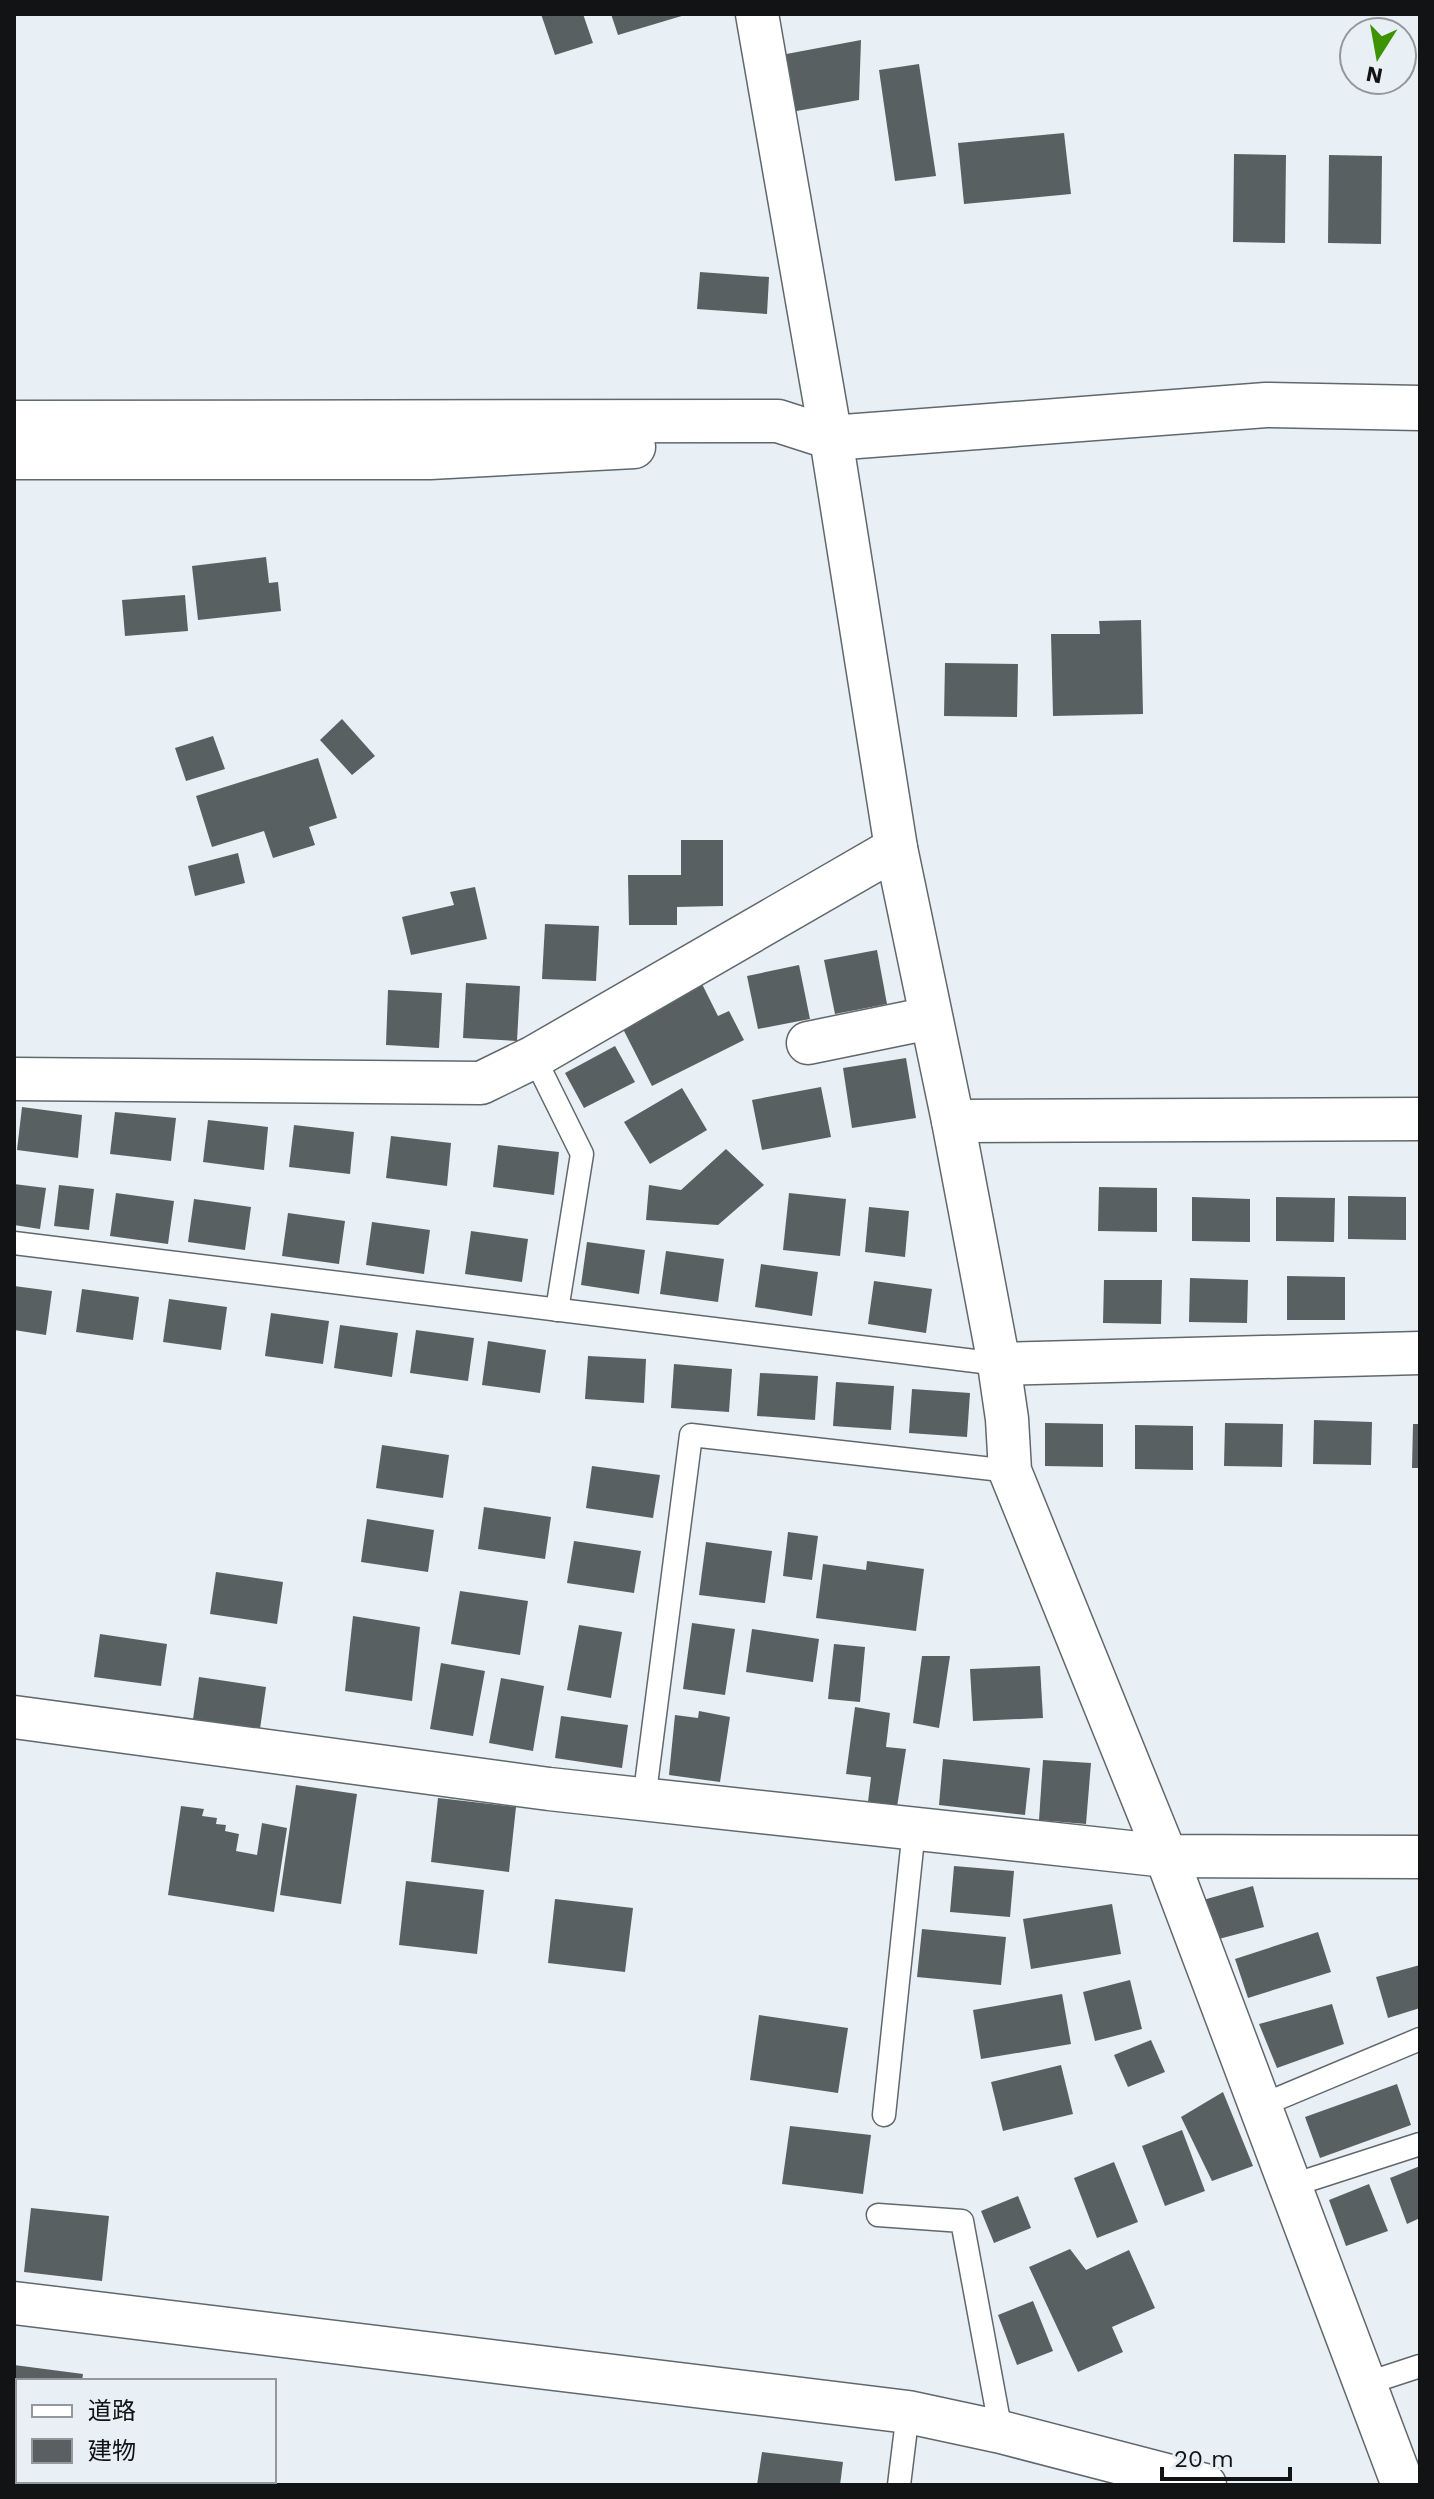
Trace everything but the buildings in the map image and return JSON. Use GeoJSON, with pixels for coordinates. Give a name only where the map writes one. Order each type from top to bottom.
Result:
{"type":"FeatureCollection","features":[{"type":"Feature","properties":{"kind":"street"},"geometry":{"type":"LineString","coordinates":[[757,14],[831,438],[896,848],[953,1121],[999,1364],[1010,1471],[1166,1856],[1403,2485]]}},
{"type":"Feature","properties":{"kind":"street"},"geometry":{"type":"LineString","coordinates":[[14,458],[430,458],[831,438],[1266,405],[1420,408]]}},
{"type":"Feature","properties":{"kind":"street"},"geometry":{"type":"LineString","coordinates":[[14,422],[778,421],[831,438]]}},
{"type":"Feature","properties":{"kind":"street"},"geometry":{"type":"LineString","coordinates":[[14,1079],[481,1083],[534,1057],[896,848]]}},
{"type":"Feature","properties":{"kind":"street"},"geometry":{"type":"LineString","coordinates":[[808,1043],[930,1018]]}},
{"type":"Feature","properties":{"kind":"street"},"geometry":{"type":"LineString","coordinates":[[953,1121],[1420,1119]]}},
{"type":"Feature","properties":{"kind":"street"},"geometry":{"type":"LineString","coordinates":[[999,1364],[1420,1353]]}},
{"type":"Feature","properties":{"kind":"street"},"geometry":{"type":"LineString","coordinates":[[14,1717],[549,1789],[1166,1856],[1420,1857]]}},
{"type":"Feature","properties":{"kind":"street"},"geometry":{"type":"LineString","coordinates":[[14,2303],[908,2412],[1001,2432],[1205,2485]]}},
{"type":"Feature","properties":{"kind":"lane"},"geometry":{"type":"LineString","coordinates":[[534,1057],[582,1154],[557,1310]]}},
{"type":"Feature","properties":{"kind":"lane"},"geometry":{"type":"LineString","coordinates":[[14,1243],[999,1364]]}},
{"type":"Feature","properties":{"kind":"lane"},"geometry":{"type":"LineString","coordinates":[[644,1800],[691,1435],[1010,1471]]}},
{"type":"Feature","properties":{"kind":"lane"},"geometry":{"type":"LineString","coordinates":[[884,2115],[914,1829]]}},
{"type":"Feature","properties":{"kind":"lane"},"geometry":{"type":"LineString","coordinates":[[1260,2106],[1420,2039]]}},
{"type":"Feature","properties":{"kind":"lane"},"geometry":{"type":"LineString","coordinates":[[1290,2186],[1420,2144]]}},
{"type":"Feature","properties":{"kind":"lane"},"geometry":{"type":"LineString","coordinates":[[878,2215],[962,2221],[1001,2432]]}},
{"type":"Feature","properties":{"kind":"lane"},"geometry":{"type":"LineString","coordinates":[[1365,2384],[1420,2366]]}},
{"type":"Feature","properties":{"kind":"lane"},"geometry":{"type":"LineString","coordinates":[[899,2485],[908,2412]]}}]}
